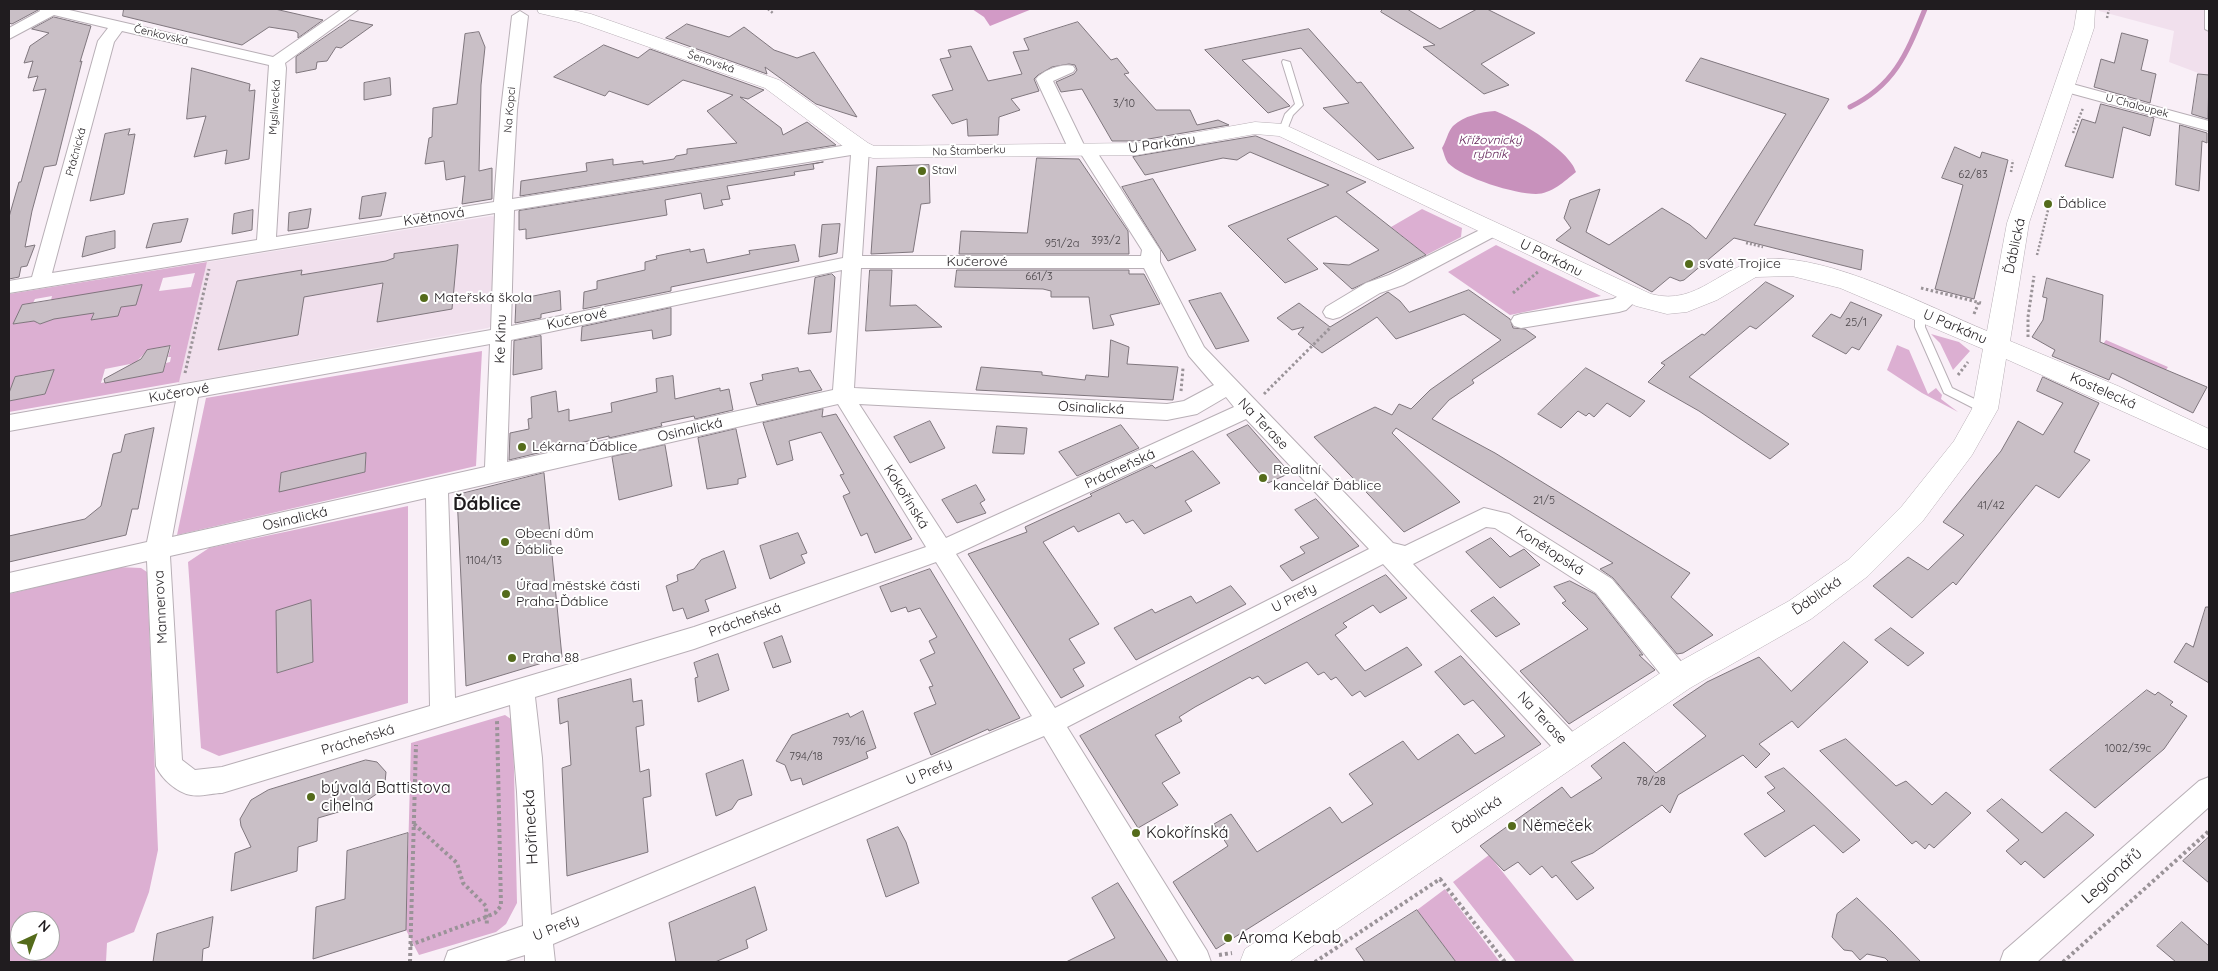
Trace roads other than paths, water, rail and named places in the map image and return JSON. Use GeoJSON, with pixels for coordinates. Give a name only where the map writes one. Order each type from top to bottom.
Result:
{"type":"FeatureCollection","features":[{"type":"Feature","properties":{"kind":"main road","name":"Šenovská"},"geometry":{"type":"LineString","coordinates":[[546,9],[584,18],[765,81],[860,148]]}},
{"type":"Feature","properties":{"kind":"main road","name":"Ďáblická"},"geometry":{"type":"LineString","coordinates":[[1243,954],[1573,751],[1679,678],[1800,610],[1858,568],[1912,514],[1964,448],[1985,409],[1995,344],[2018,223],[2066,87],[2084,28],[2086,9]]}},
{"type":"Feature","properties":{"kind":"main road","name":"U Parkánu"},"geometry":{"type":"LineString","coordinates":[[1089,150],[1151,148],[1264,127],[1283,130],[1631,296],[1660,306],[1682,306],[1702,299],[1742,273],[1758,268],[1784,267],[1813,271],[1848,282],[1995,344]]}},
{"type":"Feature","properties":{"kind":"main road","name":"Na Štamberku"},"geometry":{"type":"LineString","coordinates":[[860,148],[886,153],[1089,150]]}},
{"type":"Feature","properties":{"kind":"main road","name":"Kostelecká"},"geometry":{"type":"LineString","coordinates":[[1995,344],[2109,393],[2209,440]]}},
{"type":"Feature","properties":{"kind":"street","name":"Čenkovská"},"geometry":{"type":"LineString","coordinates":[[50,9],[276,62]]}},
{"type":"Feature","properties":{"kind":"street"},"geometry":{"type":"LineString","coordinates":[[9,34],[50,9]]}},
{"type":"Feature","properties":{"kind":"street","name":"Myslivecká"},"geometry":{"type":"LineString","coordinates":[[266,244],[278,68],[276,62],[352,9]]}},
{"type":"Feature","properties":{"kind":"street","name":"Na Kopci"},"geometry":{"type":"LineString","coordinates":[[503,206],[509,110],[520,16]]}},
{"type":"Feature","properties":{"kind":"street","name":"Ptáčnická"},"geometry":{"type":"LineString","coordinates":[[40,282],[106,41],[119,25]]}},
{"type":"Feature","properties":{"kind":"street"},"geometry":{"type":"LineString","coordinates":[[1067,69],[1044,79],[1089,150]]}},
{"type":"Feature","properties":{"kind":"street","name":"U Chaloupek"},"geometry":{"type":"LineString","coordinates":[[2066,87],[2209,126]]}},
{"type":"Feature","properties":{"kind":"street","name":"Květnová"},"geometry":{"type":"LineString","coordinates":[[9,287],[860,148]]}},
{"type":"Feature","properties":{"kind":"street"},"geometry":{"type":"LineString","coordinates":[[843,396],[860,148]]}},
{"type":"Feature","properties":{"kind":"street","name":"Na Terase"},"geometry":{"type":"LineString","coordinates":[[1089,150],[1128,216],[1151,250],[1150,262],[1196,351],[1227,387],[1386,551],[1573,751]]}},
{"type":"Feature","properties":{"kind":"street","name":"Ke Kinu"},"geometry":{"type":"LineString","coordinates":[[496,473],[506,217],[503,206]]}},
{"type":"Feature","properties":{"kind":"street"},"geometry":{"type":"LineString","coordinates":[[1333,312],[1373,288],[1396,280],[1492,230]]}},
{"type":"Feature","properties":{"kind":"street","name":"Kučerové"},"geometry":{"type":"LineString","coordinates":[[9,423],[501,335],[852,262],[1150,262]]}},
{"type":"Feature","properties":{"kind":"street"},"geometry":{"type":"LineString","coordinates":[[1521,321],[1620,305],[1631,296]]}},
{"type":"Feature","properties":{"kind":"street","name":"Osinalická"},"geometry":{"type":"LineString","coordinates":[[9,583],[158,548],[843,396],[1167,412],[1189,408],[1227,387]]}},
{"type":"Feature","properties":{"kind":"street","name":"Mannerova"},"geometry":{"type":"LineString","coordinates":[[188,392],[158,548],[168,766],[191,783],[222,780]]}},
{"type":"Feature","properties":{"kind":"street","name":"Kokořínská"},"geometry":{"type":"LineString","coordinates":[[843,396],[1049,721],[1196,962]]}},
{"type":"Feature","properties":{"kind":"street","name":"Prácheňská"},"geometry":{"type":"LineString","coordinates":[[222,780],[694,638],[941,551],[1249,409]]}},
{"type":"Feature","properties":{"kind":"street"},"geometry":{"type":"LineString","coordinates":[[437,486],[442,714]]}},
{"type":"Feature","properties":{"kind":"street","name":"Konětopská"},"geometry":{"type":"LineString","coordinates":[[1386,551],[1407,556],[1484,517],[1501,520],[1604,586],[1679,678]]}},
{"type":"Feature","properties":{"kind":"street","name":"U Prefy"},"geometry":{"type":"LineString","coordinates":[[459,962],[488,953],[538,949],[1049,721],[1064,717],[1386,551]]}},
{"type":"Feature","properties":{"kind":"street","name":"Hořínecká"},"geometry":{"type":"LineString","coordinates":[[521,691],[527,728],[538,949]]}},
{"type":"Feature","properties":{"kind":"street","name":"Legionářů"},"geometry":{"type":"LineString","coordinates":[[2015,962],[2209,790]]}},
{"type":"Feature","properties":{"kind":"lane"},"geometry":{"type":"LineString","coordinates":[[2209,9],[2209,29]]}},
{"type":"Feature","properties":{"kind":"lane"},"geometry":{"type":"LineString","coordinates":[[1283,130],[1289,114],[1300,105],[1286,62]]}},
{"type":"Feature","properties":{"kind":"lane"},"geometry":{"type":"LineString","coordinates":[[1920,313],[1920,327],[1948,390],[1985,409]]}},
{"type":"Feature","properties":{"kind":"water","name":"Křížovnický rybník"},"geometry":{"type":"Polygon","coordinates":[[[1495,111],[1528,128],[1553,145],[1572,163],[1576,172],[1547,192],[1536,194],[1490,184],[1455,169],[1448,163],[1442,148],[1453,126],[1473,115],[1495,111]]]}},
{"type":"Feature","properties":{"kind":"waterway"},"geometry":{"type":"LineString","coordinates":[[1850,107],[1878,89],[1889,78],[1905,54],[1925,9]]}},
{"type":"Feature","properties":{"kind":"place","name":"Stavl"},"geometry":{"type":"Point","coordinates":[922,171]}},
{"type":"Feature","properties":{"kind":"place","name":"Ďáblice"},"geometry":{"type":"Point","coordinates":[2048,204]}},
{"type":"Feature","properties":{"kind":"place","name":"svaté Trojice"},"geometry":{"type":"Point","coordinates":[1689,264]}},
{"type":"Feature","properties":{"kind":"place","name":"Mateřská škola"},"geometry":{"type":"Point","coordinates":[424,298]}},
{"type":"Feature","properties":{"kind":"place","name":"Lékárna Ďáblice"},"geometry":{"type":"Point","coordinates":[522,447]}},
{"type":"Feature","properties":{"kind":"place","name":"Realitní kancelář Ďáblice"},"geometry":{"type":"Point","coordinates":[1263,478]}},
{"type":"Feature","properties":{"kind":"place","name":"Obecní dům Ďáblice"},"geometry":{"type":"Point","coordinates":[505,542]}},
{"type":"Feature","properties":{"kind":"place","name":"Úřad městské části Praha-Ďáblice"},"geometry":{"type":"Point","coordinates":[506,594]}},
{"type":"Feature","properties":{"kind":"place","name":"Praha 88"},"geometry":{"type":"Point","coordinates":[512,658]}},
{"type":"Feature","properties":{"kind":"place","name":"bývalá Battistova cihelna"},"geometry":{"type":"Point","coordinates":[311,797]}},
{"type":"Feature","properties":{"kind":"place","name":"Němeček"},"geometry":{"type":"Point","coordinates":[1512,826]}},
{"type":"Feature","properties":{"kind":"place","name":"Kokořínská"},"geometry":{"type":"Point","coordinates":[1136,833]}},
{"type":"Feature","properties":{"kind":"place","name":"Aroma Kebab"},"geometry":{"type":"Point","coordinates":[1228,938]}},
{"type":"Feature","properties":{"kind":"district","name":"Ďáblice"},"geometry":{"type":"Point","coordinates":[487,504]}}]}
